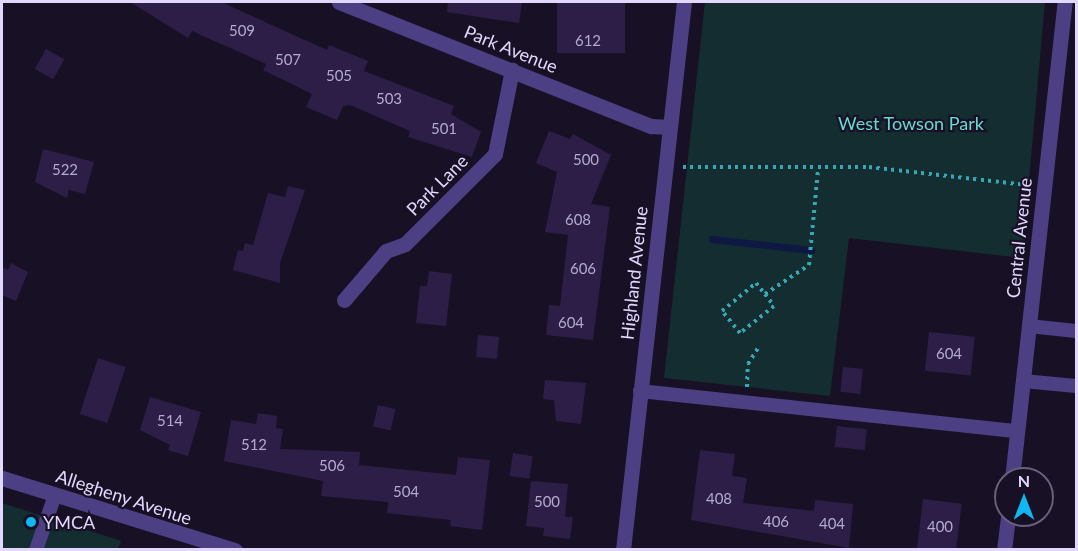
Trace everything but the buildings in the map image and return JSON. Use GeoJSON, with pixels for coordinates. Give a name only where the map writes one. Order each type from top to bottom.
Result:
{"type":"FeatureCollection","features":[{"type":"Feature","properties":{"kind":"street","name":"Park Avenue"},"geometry":{"type":"LineString","coordinates":[[339,2],[651,126],[670,127]]}},
{"type":"Feature","properties":{"kind":"street","name":"Highland Avenue"},"geometry":{"type":"LineString","coordinates":[[622,549],[684,2]]}},
{"type":"Feature","properties":{"kind":"street","name":"Central Avenue"},"geometry":{"type":"LineString","coordinates":[[1013,467],[1065,2]]}},
{"type":"Feature","properties":{"kind":"street","name":"Park Lane"},"geometry":{"type":"LineString","coordinates":[[344,300],[387,251],[405,244],[495,154],[513,70]]}},
{"type":"Feature","properties":{"kind":"street","name":"Allegheny Avenue"},"geometry":{"type":"LineString","coordinates":[[2,478],[234,549]]}},
{"type":"Feature","properties":{"kind":"street"},"geometry":{"type":"LineString","coordinates":[[1004,549],[1007,527]]}},
{"type":"Feature","properties":{"kind":"lane"},"geometry":{"type":"LineString","coordinates":[[1029,326],[1077,331]]}},
{"type":"Feature","properties":{"kind":"lane"},"geometry":{"type":"LineString","coordinates":[[1023,381],[1077,386]]}},
{"type":"Feature","properties":{"kind":"lane"},"geometry":{"type":"LineString","coordinates":[[640,391],[1017,431]]}},
{"type":"Feature","properties":{"kind":"lane"},"geometry":{"type":"LineString","coordinates":[[36,549],[55,495]]}},
{"type":"Feature","properties":{"kind":"path"},"geometry":{"type":"LineString","coordinates":[[682,167],[727,163],[818,170],[869,167],[1044,187]]}},
{"type":"Feature","properties":{"kind":"path"},"geometry":{"type":"LineString","coordinates":[[765,294],[809,265],[818,170]]}},
{"type":"Feature","properties":{"kind":"path"},"geometry":{"type":"LineString","coordinates":[[756,283],[765,294],[774,306],[740,333],[722,311],[756,283]]}},
{"type":"Feature","properties":{"kind":"path"},"geometry":{"type":"LineString","coordinates":[[746,402],[748,364],[758,348]]}},
{"type":"Feature","properties":{"kind":"green space","name":"West Towson Park"},"geometry":{"type":"Polygon","coordinates":[[[705,2],[1045,2],[1022,258],[849,238],[830,396],[664,378],[705,2]]]}},
{"type":"Feature","properties":{"kind":"green space","name":"YMCA"},"geometry":{"type":"Polygon","coordinates":[[[2,503],[121,541],[118,549],[2,549],[2,503]]]}},
{"type":"Feature","properties":{"kind":"waterway"},"geometry":{"type":"LineString","coordinates":[[712,239],[811,250]]}},
{"type":"Feature","properties":{"kind":"place","name":"YMCA"},"geometry":{"type":"Point","coordinates":[31,522]}}]}
